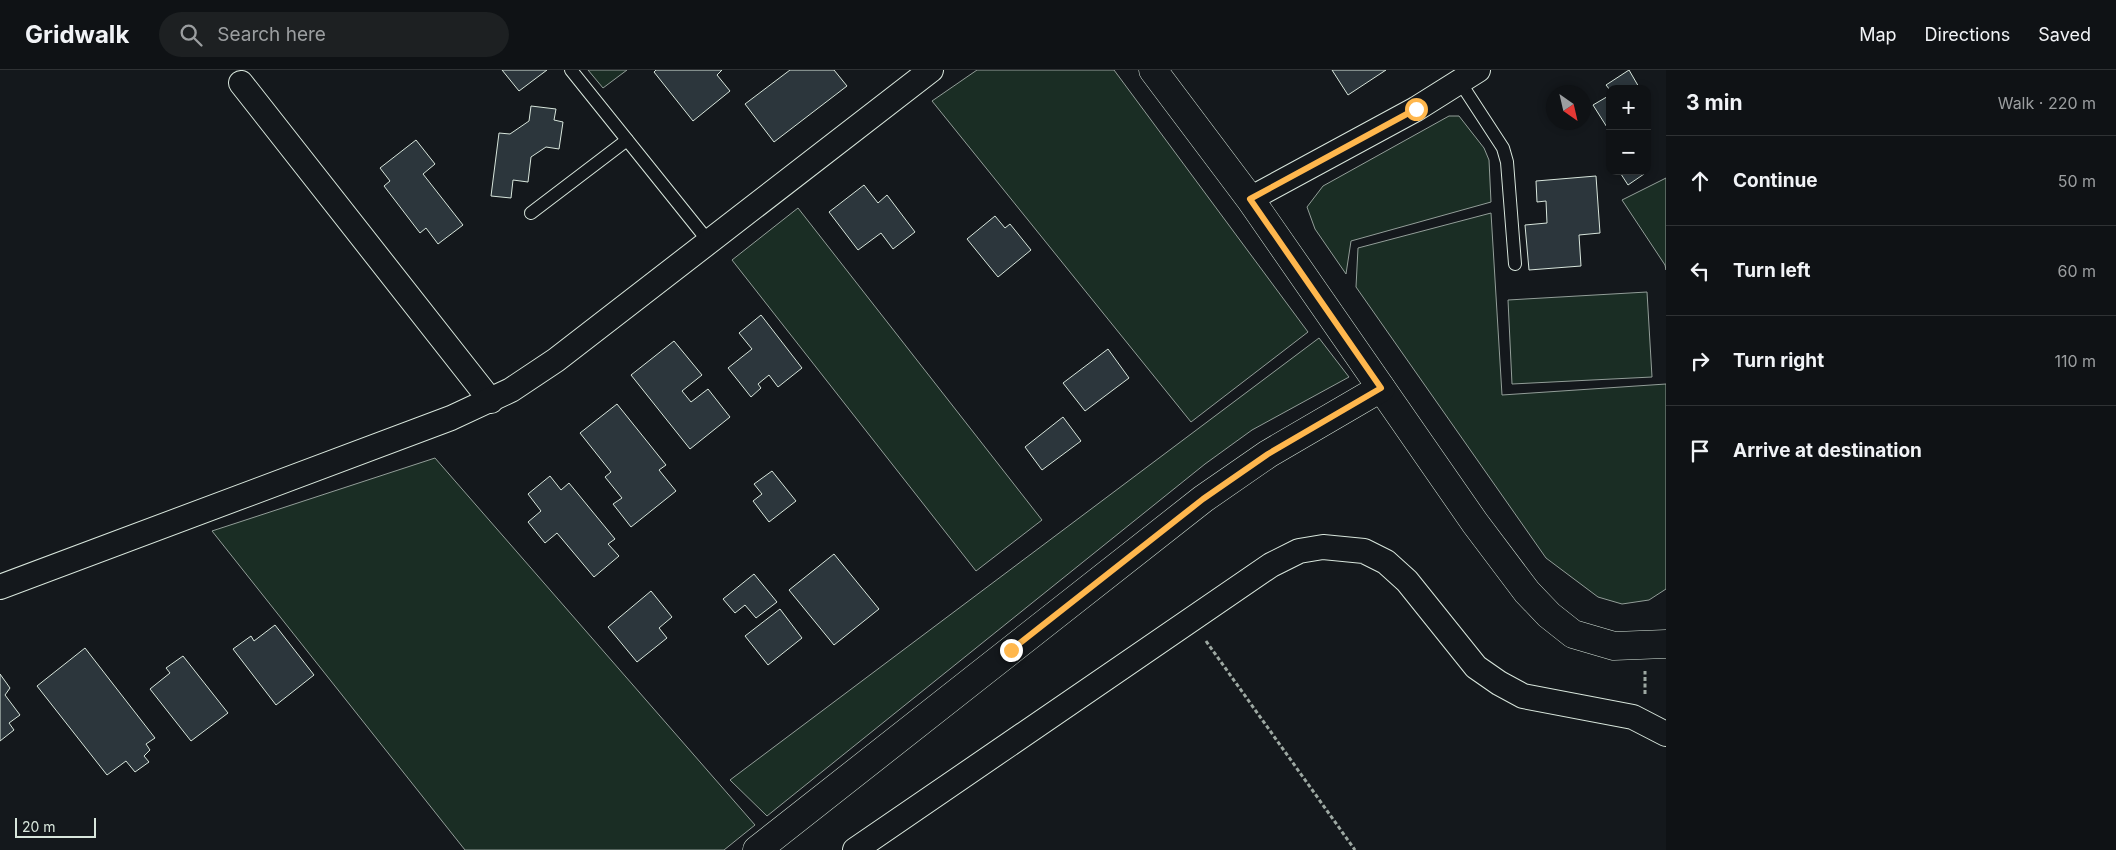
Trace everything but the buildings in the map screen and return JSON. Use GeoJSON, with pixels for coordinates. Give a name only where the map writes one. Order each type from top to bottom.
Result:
{"type":"FeatureCollection","features":[{"type":"Feature","properties":{"kind":"main road"},"geometry":{"type":"LineString","coordinates":[[1153,70],[1250,199],[1508,568],[1549,615],[1573,634],[1590,640],[1614,646],[1656,645]]}},
{"type":"Feature","properties":{"kind":"main road"},"geometry":{"type":"LineString","coordinates":[[757,850],[1203,499],[1268,454],[1381,388]]}},
{"type":"Feature","properties":{"kind":"street"},"geometry":{"type":"LineString","coordinates":[[0,587],[491,401],[525,382],[556,360],[931,70]]}},
{"type":"Feature","properties":{"kind":"street"},"geometry":{"type":"LineString","coordinates":[[1250,199],[1416,109],[1469,76]]}},
{"type":"Feature","properties":{"kind":"street"},"geometry":{"type":"LineString","coordinates":[[241,83],[491,401]]}},
{"type":"Feature","properties":{"kind":"street"},"geometry":{"type":"LineString","coordinates":[[855,850],[1190,619],[1271,565],[1299,551],[1323,548],[1364,551],[1386,562],[1407,581],[1476,667],[1522,696],[1618,712],[1633,716],[1659,730]]}},
{"type":"Feature","properties":{"kind":"lane"},"geometry":{"type":"LineString","coordinates":[[571,70],[709,242]]}},
{"type":"Feature","properties":{"kind":"lane"},"geometry":{"type":"LineString","coordinates":[[1469,76],[1503,148],[1507,162],[1515,264]]}},
{"type":"Feature","properties":{"kind":"lane"},"geometry":{"type":"LineString","coordinates":[[531,213],[627,140]]}},
{"type":"Feature","properties":{"kind":"path"},"geometry":{"type":"LineString","coordinates":[[1190,619],[1355,850]]}},
{"type":"Feature","properties":{"kind":"path"},"geometry":{"type":"LineString","coordinates":[[1656,645],[1645,698],[1659,730]]}},
{"type":"Feature","properties":{"kind":"green space"},"geometry":{"type":"Polygon","coordinates":[[[588,70],[627,70],[603,88],[588,70]]]}},
{"type":"Feature","properties":{"kind":"green space"},"geometry":{"type":"Polygon","coordinates":[[[977,70],[1114,70],[1308,332],[1191,422],[932,101],[977,70]]]}},
{"type":"Feature","properties":{"kind":"green space"},"geometry":{"type":"Polygon","coordinates":[[[1449,116],[1459,116],[1484,148],[1489,160],[1491,202],[1351,241],[1346,274],[1315,229],[1307,207],[1323,186],[1449,116]]]}},
{"type":"Feature","properties":{"kind":"green space"},"geometry":{"type":"Polygon","coordinates":[[[1666,178],[1666,270],[1665,265],[1622,200],[1666,178]]]}},
{"type":"Feature","properties":{"kind":"green space"},"geometry":{"type":"Polygon","coordinates":[[[798,208],[1042,520],[976,571],[732,260],[798,208]]]}},
{"type":"Feature","properties":{"kind":"green space"},"geometry":{"type":"Polygon","coordinates":[[[1491,213],[1502,395],[1666,384],[1666,589],[1649,600],[1622,604],[1598,597],[1546,558],[1356,287],[1358,248],[1491,213]]]}},
{"type":"Feature","properties":{"kind":"green space"},"geometry":{"type":"Polygon","coordinates":[[[1647,292],[1652,377],[1512,384],[1508,300],[1647,292]]]}},
{"type":"Feature","properties":{"kind":"green space"},"geometry":{"type":"Polygon","coordinates":[[[1319,338],[1349,377],[1252,430],[1205,464],[767,816],[730,780],[1319,338]]]}},
{"type":"Feature","properties":{"kind":"green space"},"geometry":{"type":"Polygon","coordinates":[[[435,458],[755,825],[724,850],[465,850],[212,531],[435,458]]]}},
{"type":"Feature","properties":{"kind":"route"},"geometry":{"type":"LineString","coordinates":[[1011,650],[1203,499],[1268,454],[1381,388],[1250,199],[1416,109]]}}]}
